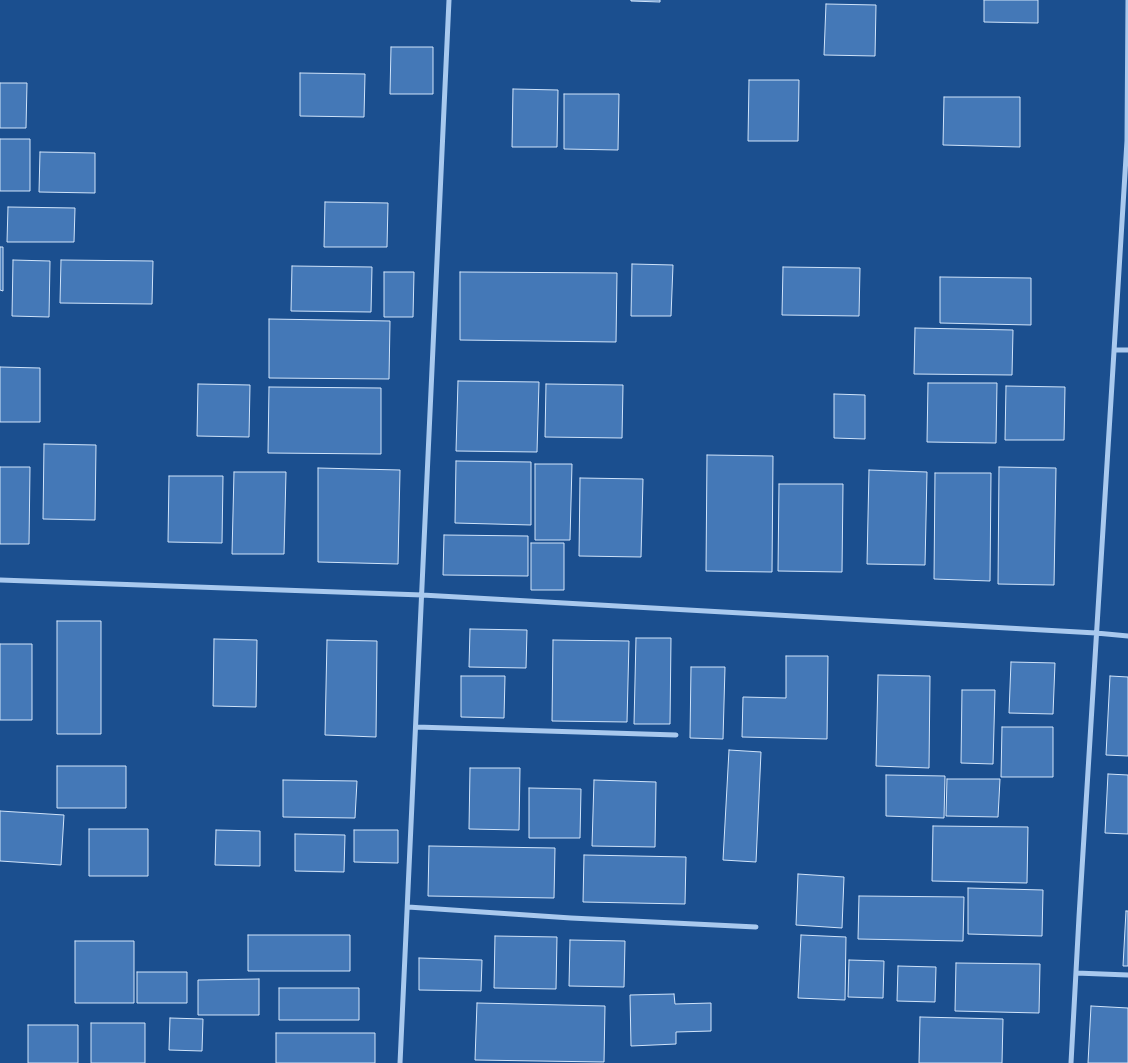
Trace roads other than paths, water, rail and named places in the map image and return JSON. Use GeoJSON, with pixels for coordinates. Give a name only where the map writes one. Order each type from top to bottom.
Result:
{"type":"FeatureCollection","features":[{"type":"Feature","properties":{"kind":"street"},"geometry":{"type":"LineString","coordinates":[[400,1063],[449,0]]}},
{"type":"Feature","properties":{"kind":"street"},"geometry":{"type":"LineString","coordinates":[[1071,1063],[1127,141],[1128,0]]}},
{"type":"Feature","properties":{"kind":"street"},"geometry":{"type":"LineString","coordinates":[[1114,350],[1128,350]]}},
{"type":"Feature","properties":{"kind":"street"},"geometry":{"type":"LineString","coordinates":[[0,580],[422,595],[1128,636]]}},
{"type":"Feature","properties":{"kind":"street"},"geometry":{"type":"LineString","coordinates":[[416,728],[676,735]]}},
{"type":"Feature","properties":{"kind":"street"},"geometry":{"type":"LineString","coordinates":[[408,907],[571,918],[756,927]]}},
{"type":"Feature","properties":{"kind":"street"},"geometry":{"type":"LineString","coordinates":[[1076,973],[1128,975]]}}]}
